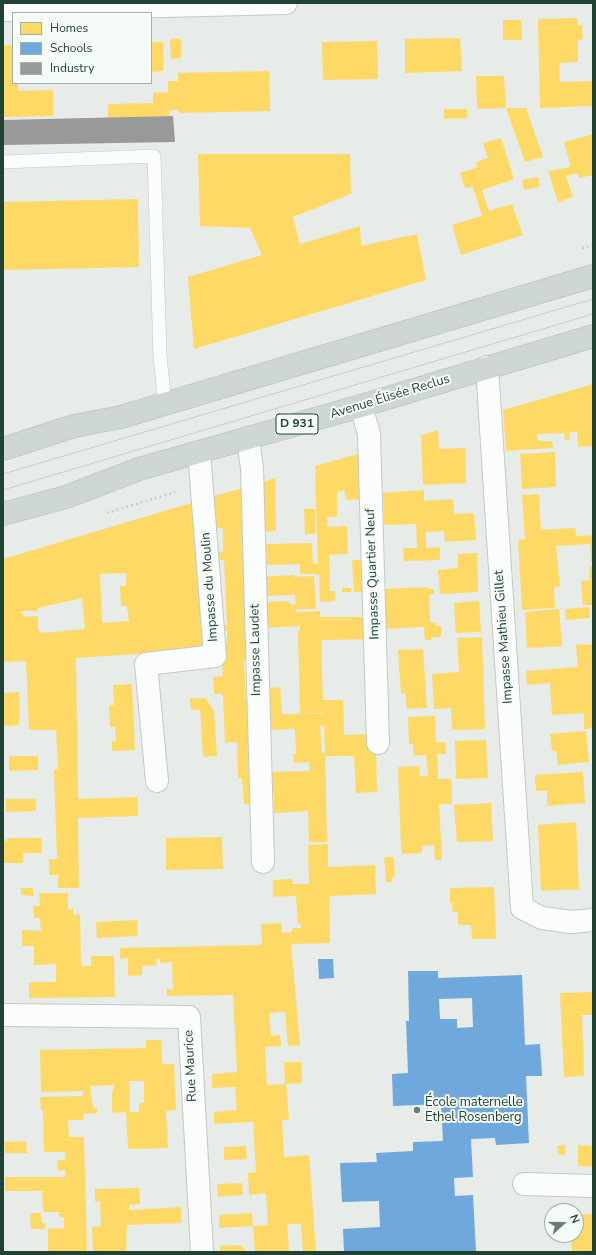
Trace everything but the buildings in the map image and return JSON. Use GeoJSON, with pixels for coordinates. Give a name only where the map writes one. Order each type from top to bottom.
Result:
{"type":"FeatureCollection","features":[{"type":"Feature","properties":{"kind":"main road"},"geometry":{"type":"LineString","coordinates":[[3,449],[74,426],[121,417],[593,276]]}},
{"type":"Feature","properties":{"kind":"main road","name":"Avenue Élisée Reclus"},"geometry":{"type":"LineString","coordinates":[[3,514],[66,497],[139,469],[361,406],[486,367],[593,336]]}},
{"type":"Feature","properties":{"kind":"street"},"geometry":{"type":"LineString","coordinates":[[3,10],[111,5],[286,3]]}},
{"type":"Feature","properties":{"kind":"street","name":"Impasse Mathieu Gillet"},"geometry":{"type":"LineString","coordinates":[[486,367],[522,908],[542,918],[572,922],[593,920]]}},
{"type":"Feature","properties":{"kind":"street","name":"Impasse Quartier Neuf"},"geometry":{"type":"LineString","coordinates":[[361,406],[369,434],[378,743]]}},
{"type":"Feature","properties":{"kind":"street","name":"Impasse Laudet"},"geometry":{"type":"LineString","coordinates":[[248,438],[252,468],[263,862]]}},
{"type":"Feature","properties":{"kind":"street","name":"Impasse du Moulin"},"geometry":{"type":"LineString","coordinates":[[157,781],[146,664],[215,656],[203,483],[199,452]]}},
{"type":"Feature","properties":{"kind":"street","name":"Rue Maurice"},"geometry":{"type":"LineString","coordinates":[[3,1015],[189,1016],[202,1252]]}},
{"type":"Feature","properties":{"kind":"street"},"geometry":{"type":"LineString","coordinates":[[524,1184],[593,1186]]}},
{"type":"Feature","properties":{"kind":"lane"},"geometry":{"type":"LineString","coordinates":[[3,162],[154,156],[160,356],[165,404]]}},
{"type":"Feature","properties":{"kind":"path"},"geometry":{"type":"LineString","coordinates":[[104,514],[203,483]]}},
{"type":"Feature","properties":{"kind":"tram line"},"geometry":{"type":"LineString","coordinates":[[3,474],[593,299]]}},
{"type":"Feature","properties":{"kind":"tram line"},"geometry":{"type":"LineString","coordinates":[[3,490],[593,314]]}},
{"type":"Feature","properties":{"kind":"place","name":"École maternelle Ethel Rosenberg"},"geometry":{"type":"Point","coordinates":[417,1110]}}]}
